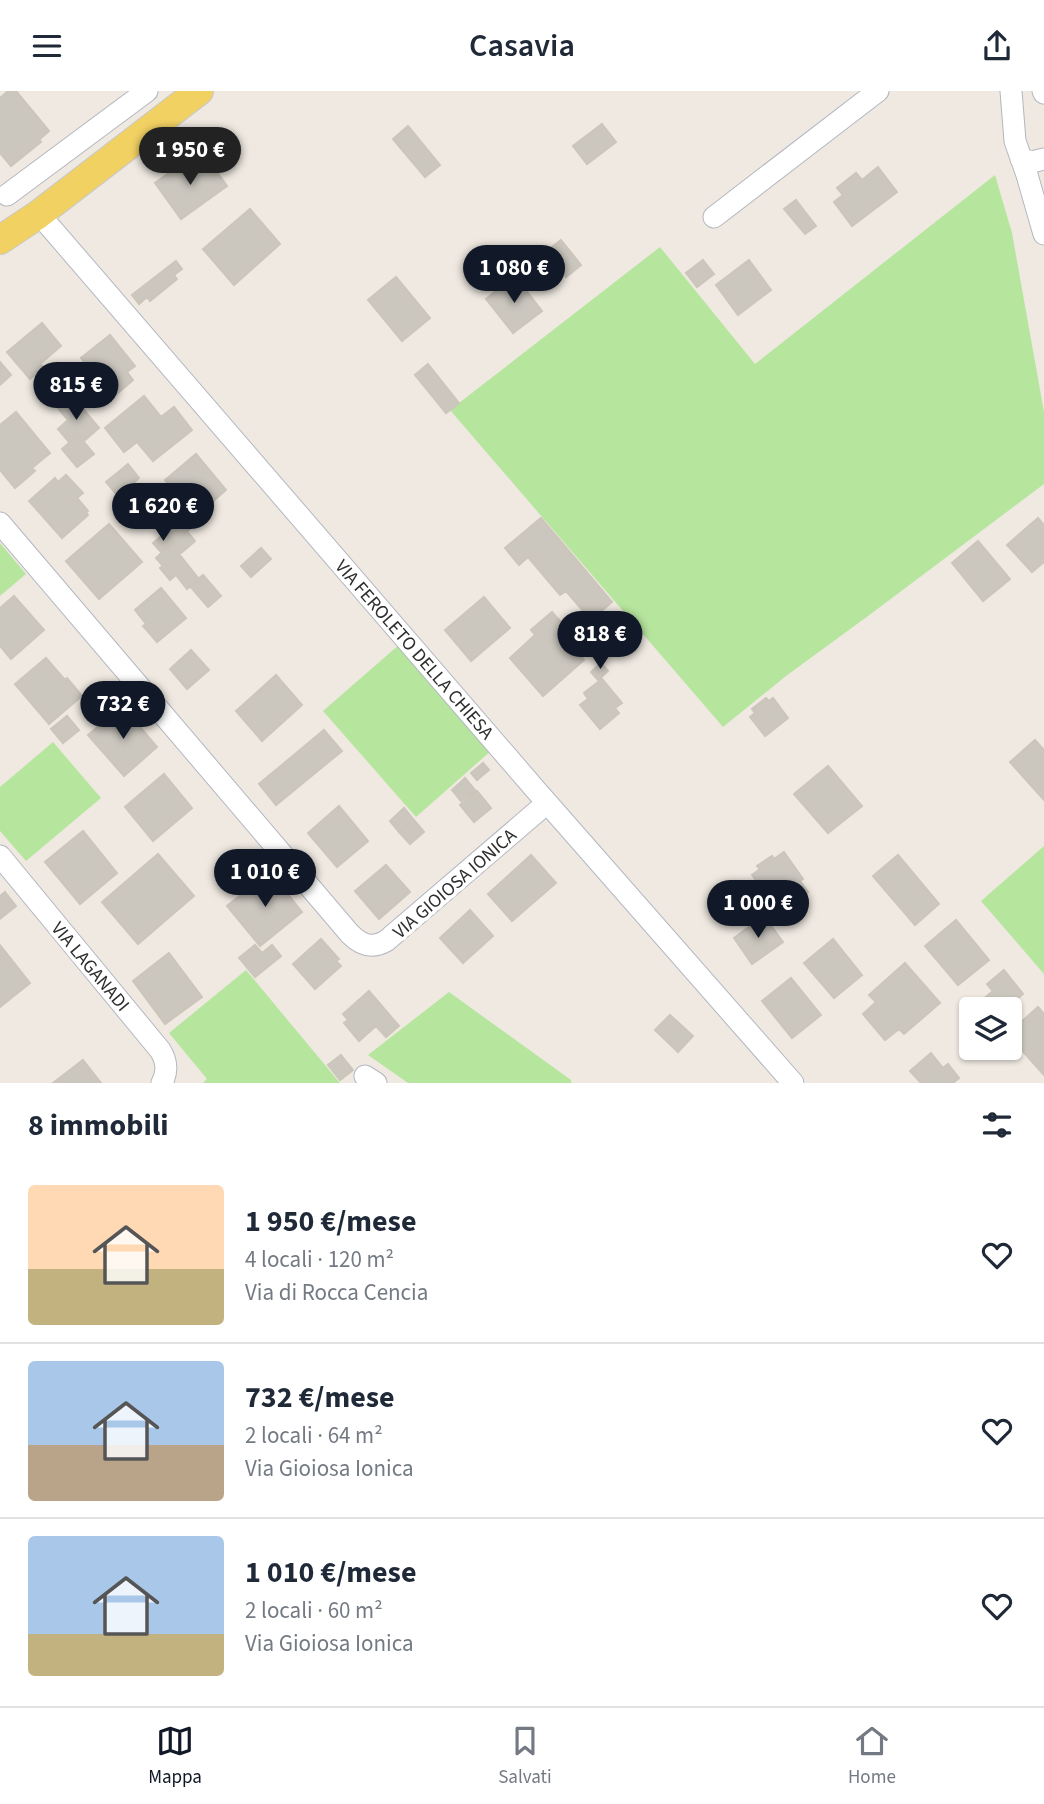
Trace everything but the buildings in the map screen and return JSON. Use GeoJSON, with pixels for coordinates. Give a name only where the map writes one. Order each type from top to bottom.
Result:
{"type":"FeatureCollection","features":[{"type":"Feature","properties":{"kind":"main road"},"geometry":{"type":"LineString","coordinates":[[0,240],[199,91]]}},
{"type":"Feature","properties":{"kind":"street"},"geometry":{"type":"LineString","coordinates":[[4,191],[148,91]]}},
{"type":"Feature","properties":{"kind":"street"},"geometry":{"type":"LineString","coordinates":[[714,217],[878,91]]}},
{"type":"Feature","properties":{"kind":"street"},"geometry":{"type":"LineString","coordinates":[[1011,91],[1015,141],[1044,234]]}},
{"type":"Feature","properties":{"kind":"street"},"geometry":{"type":"LineString","coordinates":[[1021,159],[1032,162],[1044,159]]}},
{"type":"Feature","properties":{"kind":"street","name":"VIA FEROLETO DELLA CHIESA"},"geometry":{"type":"LineString","coordinates":[[4,191],[34,217],[793,1083]]}},
{"type":"Feature","properties":{"kind":"street","name":"VIA GIOIOSA IONICA"},"geometry":{"type":"LineString","coordinates":[[0,523],[350,934],[364,944],[375,946],[386,941],[548,803]]}},
{"type":"Feature","properties":{"kind":"street","name":"VIA LAGANADI"},"geometry":{"type":"LineString","coordinates":[[0,856],[160,1050],[166,1067],[162,1083]]}},
{"type":"Feature","properties":{"kind":"green space"},"geometry":{"type":"Polygon","coordinates":[[[995,175],[1012,233],[1044,412],[1044,484],[786,676],[723,727],[450,410],[660,247],[755,364],[995,175]]]}},
{"type":"Feature","properties":{"kind":"green space"},"geometry":{"type":"Polygon","coordinates":[[[0,543],[26,574],[0,596],[0,543]]]}},
{"type":"Feature","properties":{"kind":"green space"},"geometry":{"type":"Polygon","coordinates":[[[400,644],[492,750],[416,817],[323,711],[400,644]]]}},
{"type":"Feature","properties":{"kind":"green space"},"geometry":{"type":"Polygon","coordinates":[[[53,742],[101,798],[26,861],[0,831],[0,787],[53,742]]]}},
{"type":"Feature","properties":{"kind":"green space"},"geometry":{"type":"Polygon","coordinates":[[[1044,846],[1044,974],[981,901],[1044,846]]]}},
{"type":"Feature","properties":{"kind":"green space"},"geometry":{"type":"Polygon","coordinates":[[[246,970],[340,1083],[203,1083],[207,1079],[169,1033],[246,970]]]}},
{"type":"Feature","properties":{"kind":"green space"},"geometry":{"type":"Polygon","coordinates":[[[449,992],[571,1080],[571,1083],[408,1083],[368,1055],[449,992]]]}}]}
